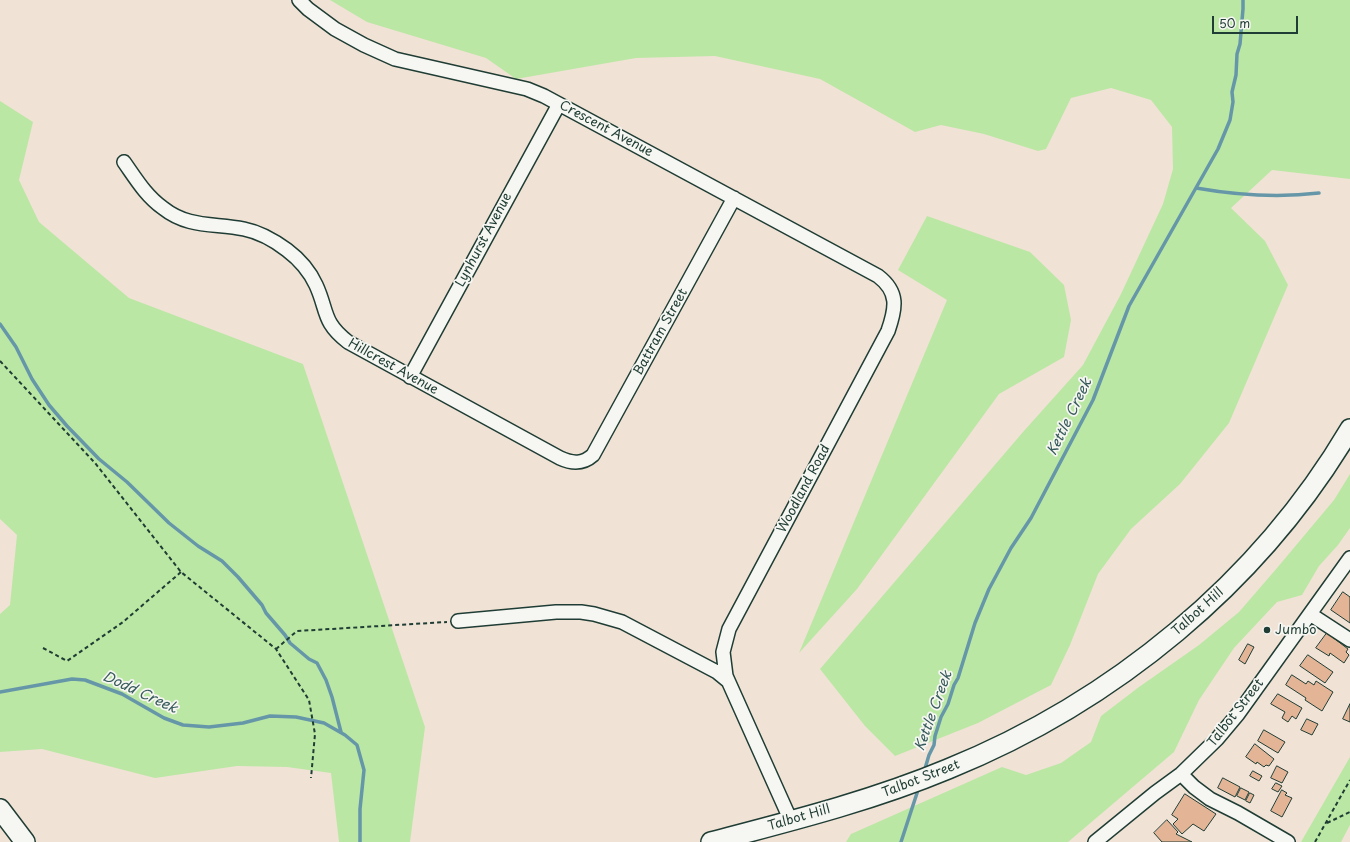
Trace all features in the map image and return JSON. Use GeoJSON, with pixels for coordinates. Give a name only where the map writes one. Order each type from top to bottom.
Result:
{"type":"FeatureCollection","features":[{"type":"Feature","properties":{"kind":"main road","name":"Talbot Hill"},"geometry":{"type":"LineString","coordinates":[[1000,746],[1076,705],[1122,674],[1192,620],[1242,570],[1285,522],[1306,495],[1350,429]]}},
{"type":"Feature","properties":{"kind":"main road","name":"Talbot Street"},"geometry":{"type":"LineString","coordinates":[[863,800],[881,795],[949,769],[1000,746]]}},
{"type":"Feature","properties":{"kind":"main road","name":"Talbot Hill"},"geometry":{"type":"LineString","coordinates":[[711,842],[863,800]]}},
{"type":"Feature","properties":{"kind":"main road"},"geometry":{"type":"LineString","coordinates":[[0,809],[25,842]]}},
{"type":"Feature","properties":{"kind":"street","name":"Crescent Avenue"},"geometry":{"type":"LineString","coordinates":[[299,0],[308,9],[335,29],[364,45],[395,59],[527,89],[544,96],[878,276],[889,286],[894,299]]}},
{"type":"Feature","properties":{"kind":"street","name":"Lynhurst Avenue"},"geometry":{"type":"LineString","coordinates":[[410,377],[558,104]]}},
{"type":"Feature","properties":{"kind":"street","name":"Hillcrest Avenue"},"geometry":{"type":"LineString","coordinates":[[124,162],[143,190],[171,214],[183,220],[197,224],[245,229],[261,235],[288,250],[304,266],[312,278],[319,293],[326,318],[335,331],[348,342],[560,458],[572,462],[583,462]]}},
{"type":"Feature","properties":{"kind":"street","name":"Battram Street"},"geometry":{"type":"LineString","coordinates":[[583,462],[593,455],[596,450],[734,198]]}},
{"type":"Feature","properties":{"kind":"street","name":"Woodland Road"},"geometry":{"type":"LineString","coordinates":[[791,821],[728,681],[723,652],[729,629],[888,331],[894,315],[894,299]]}},
{"type":"Feature","properties":{"kind":"street","name":"Talbot Street"},"geometry":{"type":"LineString","coordinates":[[1095,842],[1154,793],[1181,774],[1217,739],[1238,714],[1350,558]]}},
{"type":"Feature","properties":{"kind":"street","name":"Woodland Road"},"geometry":{"type":"LineString","coordinates":[[458,621],[556,612],[581,612],[604,616],[626,624],[666,647],[717,672],[728,681]]}},
{"type":"Feature","properties":{"kind":"street"},"geometry":{"type":"LineString","coordinates":[[1310,614],[1350,640]]}},
{"type":"Feature","properties":{"kind":"street"},"geometry":{"type":"LineString","coordinates":[[1181,774],[1194,787],[1210,799],[1238,813],[1288,842]]}},
{"type":"Feature","properties":{"kind":"path"},"geometry":{"type":"LineString","coordinates":[[0,361],[94,463],[181,572],[276,649],[309,700],[315,734],[311,778]]}},
{"type":"Feature","properties":{"kind":"path"},"geometry":{"type":"LineString","coordinates":[[44,648],[67,661],[123,622],[181,572]]}},
{"type":"Feature","properties":{"kind":"path"},"geometry":{"type":"LineString","coordinates":[[276,649],[297,631],[458,621]]}},
{"type":"Feature","properties":{"kind":"path"},"geometry":{"type":"LineString","coordinates":[[1315,842],[1350,780]]}},
{"type":"Feature","properties":{"kind":"path"},"geometry":{"type":"LineString","coordinates":[[1326,824],[1350,812]]}},
{"type":"Feature","properties":{"kind":"green space"},"geometry":{"type":"Polygon","coordinates":[[[330,0],[1350,0],[1350,179],[1272,170],[1231,208],[1265,241],[1288,285],[1229,423],[1180,484],[1131,529],[1098,574],[1070,645],[1051,685],[978,723],[895,756],[865,726],[820,669],[1023,432],[1083,365],[1121,294],[1163,204],[1173,169],[1172,127],[1151,100],[1111,88],[1071,98],[1046,149],[1038,151],[984,134],[941,125],[915,132],[820,79],[715,56],[636,58],[516,79],[486,58],[367,22],[330,0]]]}},
{"type":"Feature","properties":{"kind":"green space"},"geometry":{"type":"Polygon","coordinates":[[[0,101],[33,122],[19,180],[39,222],[129,298],[303,364],[425,727],[410,842],[339,842],[331,773],[287,767],[237,766],[155,778],[42,749],[0,752],[0,614],[10,605],[17,535],[0,519],[0,101]]]}},
{"type":"Feature","properties":{"kind":"green space"},"geometry":{"type":"Polygon","coordinates":[[[927,216],[1030,252],[1064,285],[1071,320],[1064,357],[999,394],[857,589],[799,653],[947,300],[898,270],[927,216]]]}},
{"type":"Feature","properties":{"kind":"green space"},"geometry":{"type":"Polygon","coordinates":[[[1350,474],[1350,528],[1338,545],[1319,566],[1302,595],[1277,602],[1234,648],[1199,700],[1174,752],[1068,842],[846,842],[851,834],[1002,767],[1026,775],[1061,763],[1091,742],[1101,716],[1199,645],[1239,612],[1334,500],[1350,474]]]}},
{"type":"Feature","properties":{"kind":"green space"},"geometry":{"type":"Polygon","coordinates":[[[1350,757],[1350,825],[1341,842],[1301,842],[1350,757]]]}},
{"type":"Feature","properties":{"kind":"building"},"geometry":{"type":"Polygon","coordinates":[[[1343,592],[1350,597],[1350,623],[1331,610],[1343,592]]]}},
{"type":"Feature","properties":{"kind":"building"},"geometry":{"type":"Polygon","coordinates":[[[1327,633],[1348,649],[1346,652],[1349,655],[1344,663],[1330,653],[1329,656],[1316,648],[1327,633]]]}},
{"type":"Feature","properties":{"kind":"building"},"geometry":{"type":"Polygon","coordinates":[[[1248,644],[1254,647],[1245,664],[1239,660],[1248,644]]]}},
{"type":"Feature","properties":{"kind":"building"},"geometry":{"type":"Polygon","coordinates":[[[1308,655],[1333,672],[1325,683],[1300,666],[1308,655]]]}},
{"type":"Feature","properties":{"kind":"building"},"geometry":{"type":"Polygon","coordinates":[[[1292,675],[1306,684],[1308,681],[1314,685],[1316,681],[1333,692],[1322,711],[1286,685],[1292,675]]]}},
{"type":"Feature","properties":{"kind":"building"},"geometry":{"type":"Polygon","coordinates":[[[1278,694],[1302,708],[1296,719],[1292,716],[1288,722],[1282,718],[1285,712],[1271,704],[1278,694]]]}},
{"type":"Feature","properties":{"kind":"building"},"geometry":{"type":"Polygon","coordinates":[[[1350,704],[1350,722],[1343,719],[1350,704]]]}},
{"type":"Feature","properties":{"kind":"building"},"geometry":{"type":"Polygon","coordinates":[[[1307,719],[1318,724],[1312,735],[1301,730],[1307,719]]]}},
{"type":"Feature","properties":{"kind":"building"},"geometry":{"type":"Polygon","coordinates":[[[1264,730],[1285,742],[1278,753],[1258,741],[1264,730]]]}},
{"type":"Feature","properties":{"kind":"building"},"geometry":{"type":"Polygon","coordinates":[[[1255,744],[1274,759],[1269,766],[1266,765],[1264,767],[1257,762],[1256,764],[1246,757],[1255,744]]]}},
{"type":"Feature","properties":{"kind":"building"},"geometry":{"type":"Polygon","coordinates":[[[1277,766],[1288,772],[1282,783],[1271,778],[1277,766]]]}},
{"type":"Feature","properties":{"kind":"building"},"geometry":{"type":"Polygon","coordinates":[[[1253,771],[1262,776],[1259,781],[1250,776],[1253,771]]]}},
{"type":"Feature","properties":{"kind":"building"},"geometry":{"type":"Polygon","coordinates":[[[1223,778],[1240,787],[1235,797],[1218,788],[1223,778]]]}},
{"type":"Feature","properties":{"kind":"building"},"geometry":{"type":"Polygon","coordinates":[[[1276,783],[1282,786],[1278,792],[1272,789],[1276,783]]]}},
{"type":"Feature","properties":{"kind":"building"},"geometry":{"type":"Polygon","coordinates":[[[1241,788],[1249,792],[1245,800],[1237,796],[1241,788]]]}},
{"type":"Feature","properties":{"kind":"building"},"geometry":{"type":"Polygon","coordinates":[[[1282,790],[1287,793],[1285,795],[1292,798],[1282,817],[1271,811],[1282,790]]]}},
{"type":"Feature","properties":{"kind":"building"},"geometry":{"type":"Polygon","coordinates":[[[1250,793],[1254,795],[1250,803],[1246,801],[1250,793]]]}},
{"type":"Feature","properties":{"kind":"building"},"geometry":{"type":"Polygon","coordinates":[[[1185,794],[1216,814],[1204,831],[1193,824],[1182,834],[1173,824],[1178,819],[1172,815],[1185,794]]]}},
{"type":"Feature","properties":{"kind":"building"},"geometry":{"type":"Polygon","coordinates":[[[1167,820],[1178,832],[1176,834],[1192,842],[1162,842],[1154,833],[1167,820]]]}},
{"type":"Feature","properties":{"kind":"waterway","name":"Kettle Creek"},"geometry":{"type":"LineString","coordinates":[[924,772],[929,755],[934,745],[935,736],[941,717],[948,704],[954,685],[958,678],[975,623],[989,589],[1011,548],[1031,518],[1093,400],[1129,306],[1218,149],[1230,120],[1233,102],[1232,92],[1236,75],[1237,54],[1240,44],[1243,0]]}},
{"type":"Feature","properties":{"kind":"waterway"},"geometry":{"type":"LineString","coordinates":[[1196,188],[1257,195],[1304,195],[1319,193]]}},
{"type":"Feature","properties":{"kind":"waterway"},"geometry":{"type":"LineString","coordinates":[[0,324],[16,347],[32,379],[49,405],[67,426],[99,459],[127,482],[169,523],[198,546],[222,561],[262,605],[266,613],[290,643],[309,659],[317,663],[326,680],[332,697],[341,732]]}},
{"type":"Feature","properties":{"kind":"waterway","name":"Dodd Creek"},"geometry":{"type":"LineString","coordinates":[[0,692],[72,679],[85,680],[122,694],[164,718],[183,725],[209,727],[243,723],[270,716],[296,717],[324,723],[345,735],[357,745],[364,770],[360,809],[360,842]]}},
{"type":"Feature","properties":{"kind":"waterway","name":"Kettle Creek"},"geometry":{"type":"LineString","coordinates":[[901,842],[919,787]]}},
{"type":"Feature","properties":{"kind":"place","name":"Jumbo"},"geometry":{"type":"Point","coordinates":[1267,630]}}]}
